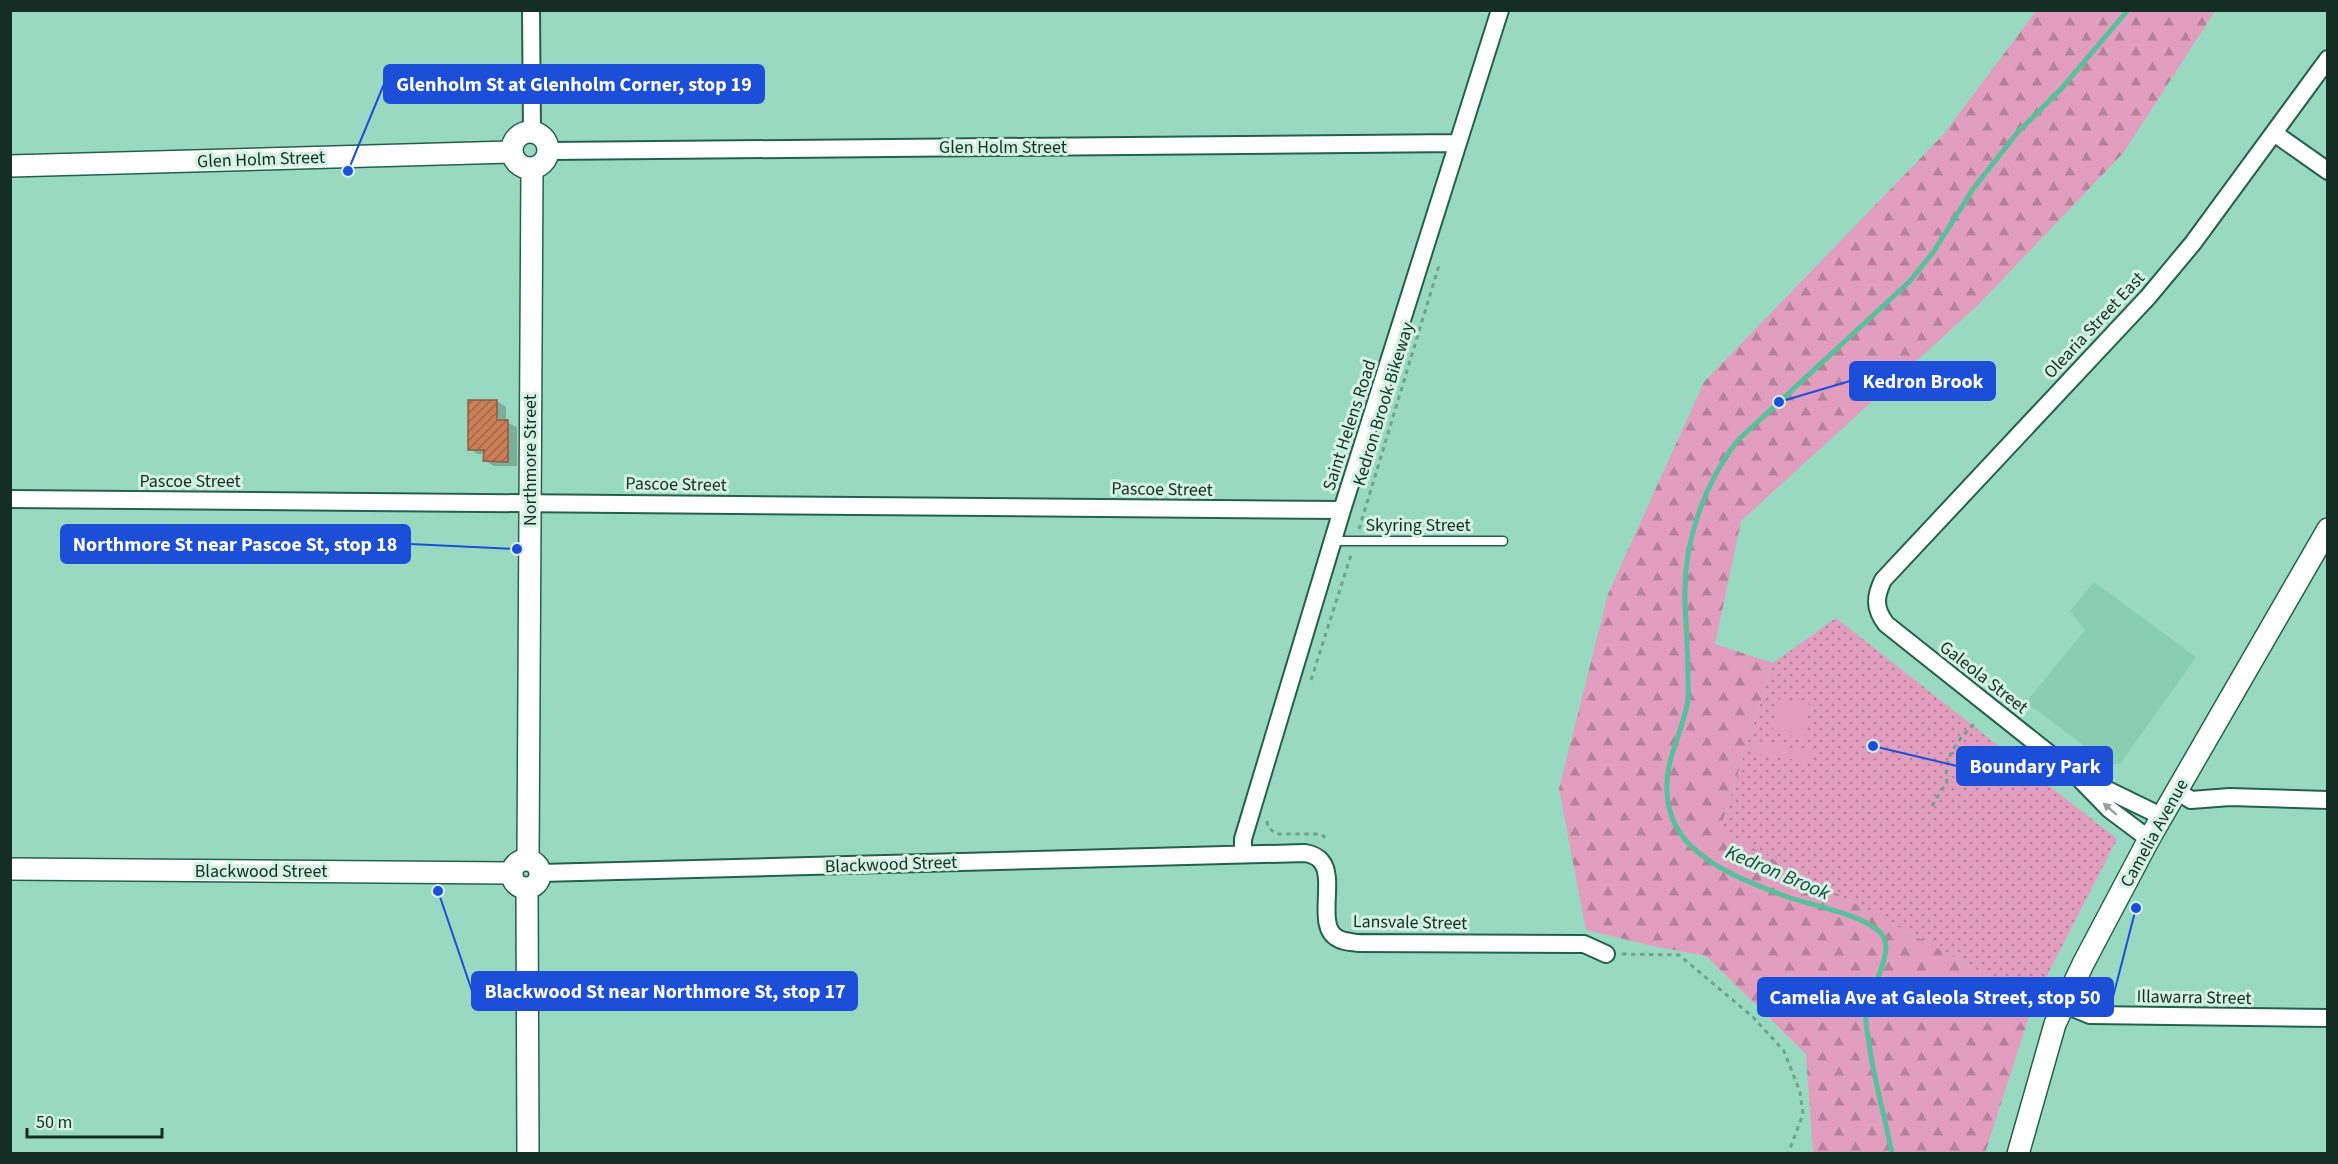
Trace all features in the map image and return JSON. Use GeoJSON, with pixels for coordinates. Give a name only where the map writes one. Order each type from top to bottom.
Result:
{"type":"FeatureCollection","features":[{"type":"Feature","properties":{"kind":"street"},"geometry":{"type":"LineString","coordinates":[[531,10],[531,132]]}},
{"type":"Feature","properties":{"kind":"street","name":"Saint Helens Road"},"geometry":{"type":"LineString","coordinates":[[1243,854],[1243,839],[1342,510],[1500,10]]}},
{"type":"Feature","properties":{"kind":"street","name":"Olearia Street East"},"geometry":{"type":"LineString","coordinates":[[1876,604],[1877,592],[1884,580],[2148,297],[2193,243],[2328,59]]}},
{"type":"Feature","properties":{"kind":"street"},"geometry":{"type":"LineString","coordinates":[[531,132],[544,138],[549,151],[544,162],[532,169],[519,165],[512,152],[513,144],[518,136],[531,132]]}},
{"type":"Feature","properties":{"kind":"street"},"geometry":{"type":"LineString","coordinates":[[2274,133],[2328,171]]}},
{"type":"Feature","properties":{"kind":"street","name":"Glen Holm Street"},"geometry":{"type":"LineString","coordinates":[[549,151],[1458,144]]}},
{"type":"Feature","properties":{"kind":"street","name":"Glen Holm Street"},"geometry":{"type":"LineString","coordinates":[[10,166],[512,152]]}},
{"type":"Feature","properties":{"kind":"street","name":"Northmore Street"},"geometry":{"type":"LineString","coordinates":[[528,1154],[527,874],[532,169]]}},
{"type":"Feature","properties":{"kind":"street","name":"Pascoe Street"},"geometry":{"type":"LineString","coordinates":[[10,499],[1342,510]]}},
{"type":"Feature","properties":{"kind":"street","name":"Camelia Avenue"},"geometry":{"type":"LineString","coordinates":[[2018,1154],[2055,1024],[2063,1004],[2149,839],[2328,529]]}},
{"type":"Feature","properties":{"kind":"street","name":"Galeola Street"},"geometry":{"type":"LineString","coordinates":[[1876,604],[1886,624],[2076,775],[2109,808],[2149,839]]}},
{"type":"Feature","properties":{"kind":"street","name":"Galeola Street"},"geometry":{"type":"LineString","coordinates":[[2076,775],[2163,817]]}},
{"type":"Feature","properties":{"kind":"street"},"geometry":{"type":"LineString","coordinates":[[2177,791],[2191,800],[2230,798],[2328,800]]}},
{"type":"Feature","properties":{"kind":"street"},"geometry":{"type":"LineString","coordinates":[[1243,854],[1305,853],[1323,862]]}},
{"type":"Feature","properties":{"kind":"street","name":"Blackwood Street"},"geometry":{"type":"LineString","coordinates":[[10,869],[527,874],[1243,854]]}},
{"type":"Feature","properties":{"kind":"street","name":"Lansvale Street"},"geometry":{"type":"LineString","coordinates":[[1323,862],[1326,872],[1328,924],[1331,933],[1339,939],[1358,943],[1584,944],[1606,954]]}},
{"type":"Feature","properties":{"kind":"street","name":"Illawarra Street"},"geometry":{"type":"LineString","coordinates":[[2063,1004],[2090,1015],[2328,1018]]}},
{"type":"Feature","properties":{"kind":"lane","name":"Skyring Street"},"geometry":{"type":"LineString","coordinates":[[1334,540],[1503,542]]}},
{"type":"Feature","properties":{"kind":"path","name":"Kedron Brook Bikeway"},"geometry":{"type":"LineString","coordinates":[[1309,685],[1443,255]]}},
{"type":"Feature","properties":{"kind":"path"},"geometry":{"type":"LineString","coordinates":[[1932,806],[1947,781],[1946,773],[1950,754],[1960,738],[1974,724]]}},
{"type":"Feature","properties":{"kind":"path"},"geometry":{"type":"LineString","coordinates":[[1267,817],[1268,827],[1276,834],[1320,834],[1324,836],[1323,862]]}},
{"type":"Feature","properties":{"kind":"path"},"geometry":{"type":"LineString","coordinates":[[1606,954],[1679,956],[1752,1017],[1784,1051],[1800,1092],[1803,1114],[1788,1154]]}},
{"type":"Feature","properties":{"kind":"shaded area"},"geometry":{"type":"Polygon","coordinates":[[[2094,582],[2196,657],[2121,763],[2110,765],[2026,702],[2085,630],[2070,611],[2094,582]]]}},
{"type":"Feature","properties":{"kind":"green space"},"geometry":{"type":"Polygon","coordinates":[[[2036,11],[2215,11],[2124,152],[1979,304],[1741,521],[1715,644],[1773,663],[1720,830],[2034,1001],[1985,1153],[1813,1153],[1806,1054],[1706,956],[1586,930],[1559,789],[1608,594],[1704,382],[1943,135],[2036,11]]]}},
{"type":"Feature","properties":{"kind":"green space"},"geometry":{"type":"Polygon","coordinates":[[[1836,618],[2117,839],[2034,1001],[1720,830],[1773,663],[1836,618]]]}},
{"type":"Feature","properties":{"kind":"green space"},"geometry":{"type":"Polygon","coordinates":[[[1778,699],[1810,705],[1804,738],[1772,732],[1778,699]]]}},
{"type":"Feature","properties":{"kind":"green space"},"geometry":{"type":"Polygon","coordinates":[[[1753,740],[1814,752],[1812,763],[1751,752],[1753,740]]]}},
{"type":"Feature","properties":{"kind":"building"},"geometry":{"type":"Polygon","coordinates":[[[468,400],[497,400],[497,420],[508,420],[508,462],[483,461],[484,450],[468,450],[468,400]]]}},
{"type":"Feature","properties":{"kind":"waterway","name":"Kedron Brook"},"geometry":{"type":"LineString","coordinates":[[1892,1154],[1866,1023],[1867,1007],[1883,965],[1886,946],[1884,938],[1868,923],[1785,896],[1723,869],[1690,845],[1679,831],[1671,814],[1667,776],[1688,699],[1685,580],[1692,537],[1705,496],[1725,458],[1737,441],[1910,281],[1934,251],[1973,189],[2017,133],[2061,89],[2128,10]]}},
{"type":"Feature","properties":{"kind":"place","name":"Glenholm St at Glenholm Corner, stop 19"},"geometry":{"type":"Point","coordinates":[348,171]}},
{"type":"Feature","properties":{"kind":"place","name":"Kedron Brook"},"geometry":{"type":"Point","coordinates":[1779,402]}},
{"type":"Feature","properties":{"kind":"place","name":"Northmore St near Pascoe St, stop 18"},"geometry":{"type":"Point","coordinates":[517,549]}},
{"type":"Feature","properties":{"kind":"place","name":"Boundary Park"},"geometry":{"type":"Point","coordinates":[1873,746]}},
{"type":"Feature","properties":{"kind":"place","name":"Blackwood St near Northmore St, stop 17"},"geometry":{"type":"Point","coordinates":[438,891]}},
{"type":"Feature","properties":{"kind":"place","name":"Camelia Ave at Galeola Street, stop 50"},"geometry":{"type":"Point","coordinates":[2136,908]}}]}
